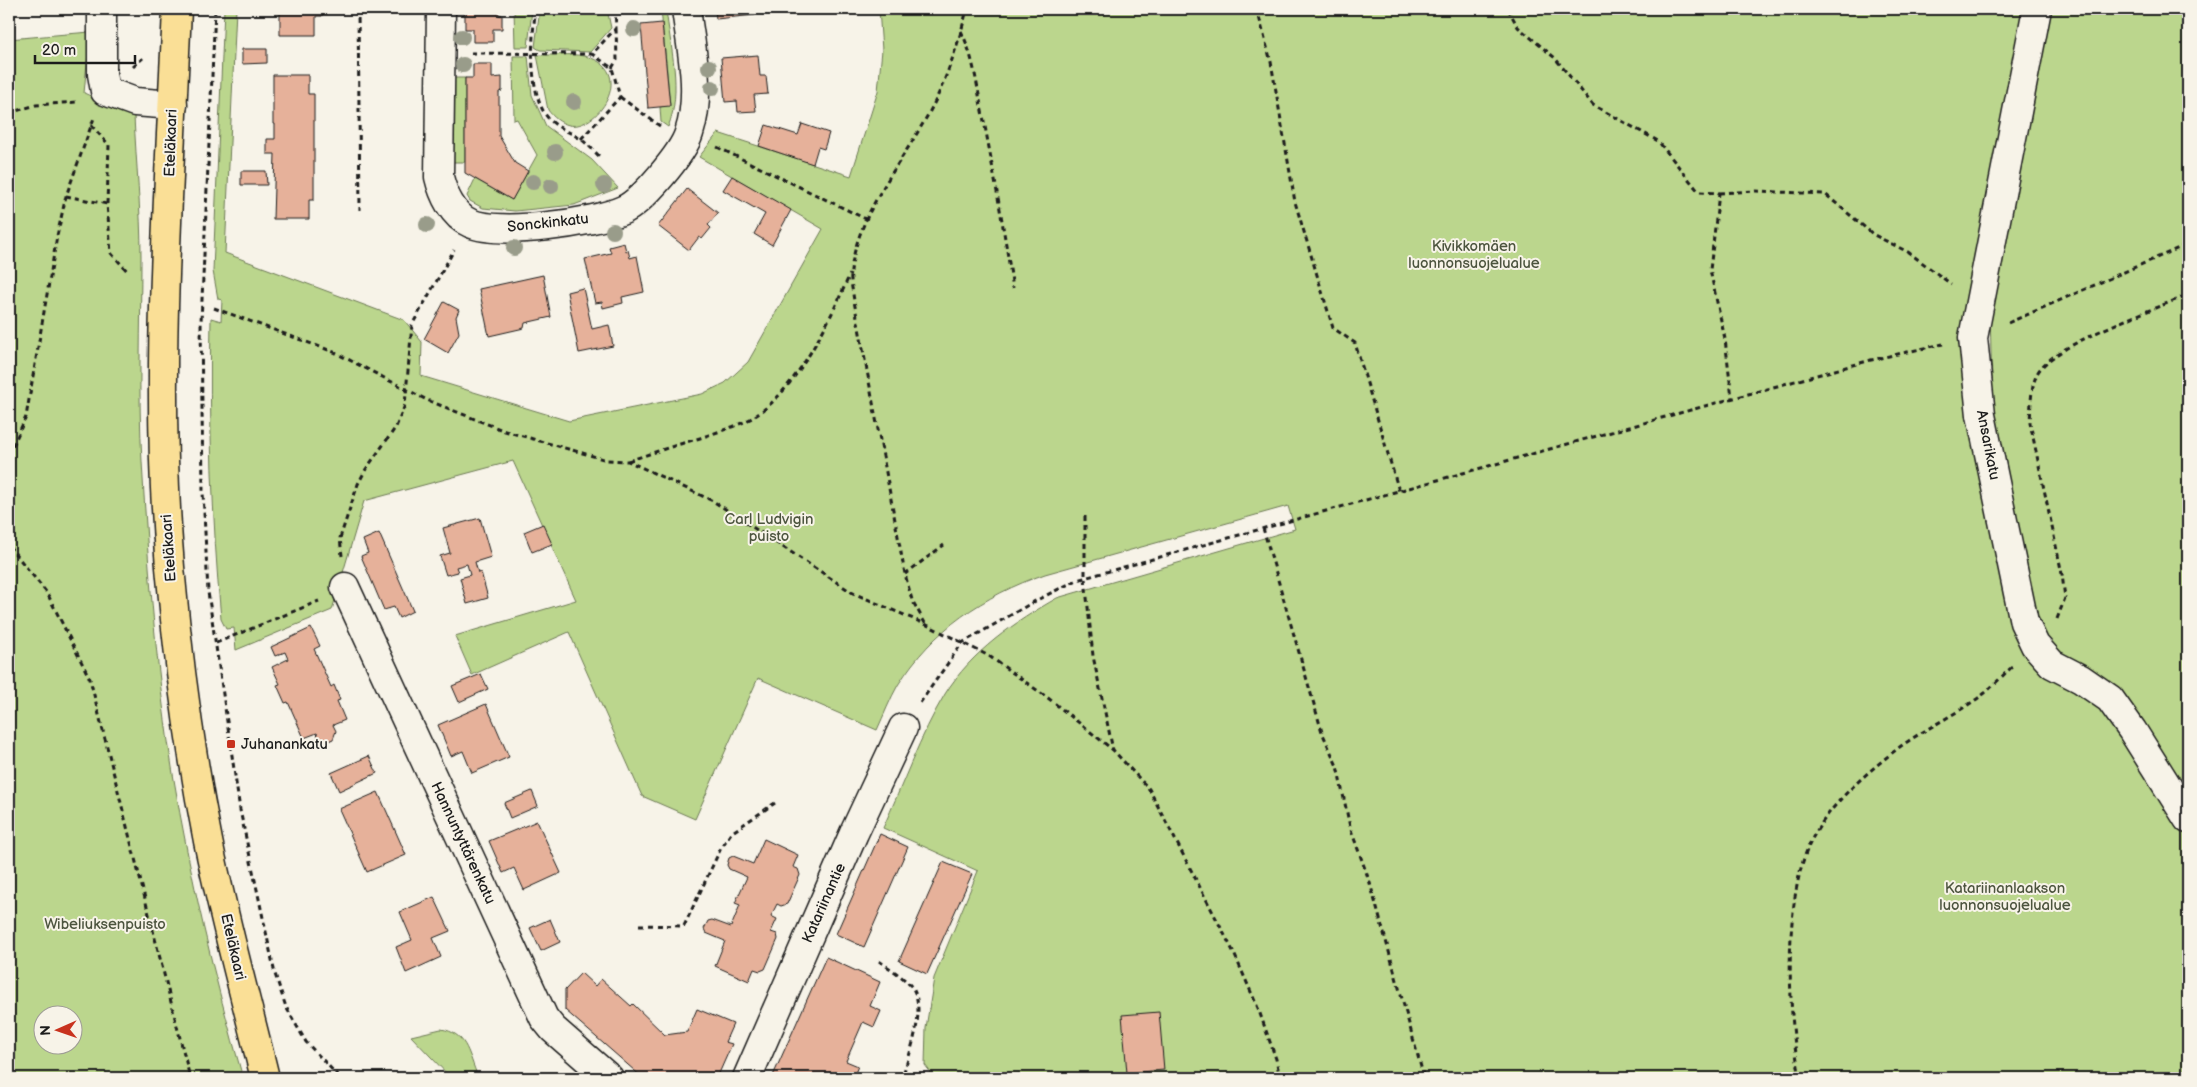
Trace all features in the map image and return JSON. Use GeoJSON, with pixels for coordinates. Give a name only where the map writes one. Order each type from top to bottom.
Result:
{"type":"FeatureCollection","features":[{"type":"Feature","properties":{"kind":"main road","name":"Eteläkaari"},"geometry":{"type":"LineString","coordinates":[[177,9],[164,375],[163,463],[170,567],[181,672],[208,842],[265,1078]]}},
{"type":"Feature","properties":{"kind":"street"},"geometry":{"type":"LineString","coordinates":[[102,9],[102,99],[173,105]]}},
{"type":"Feature","properties":{"kind":"street"},"geometry":{"type":"LineString","coordinates":[[441,9],[440,177],[442,192],[449,204],[469,223]]}},
{"type":"Feature","properties":{"kind":"street","name":"Sonckinkatu"},"geometry":{"type":"LineString","coordinates":[[469,223],[488,228],[509,229],[563,224],[624,210],[642,198],[686,139],[695,100],[686,9]]}},
{"type":"Feature","properties":{"kind":"street","name":"Ansarikatu"},"geometry":{"type":"LineString","coordinates":[[2037,9],[1973,338],[1981,415],[2024,622],[2035,646],[2052,664],[2081,679],[2110,699],[2132,730],[2188,819]]}},
{"type":"Feature","properties":{"kind":"street","name":"Hannuntyttärenkatu"},"geometry":{"type":"LineString","coordinates":[[345,587],[544,1018],[553,1029],[609,1078]]}},
{"type":"Feature","properties":{"kind":"street","name":"Katariinantie"},"geometry":{"type":"LineString","coordinates":[[748,1078],[854,833],[903,728]]}},
{"type":"Feature","properties":{"kind":"path"},"geometry":{"type":"LineString","coordinates":[[215,9],[201,322],[203,492],[208,592],[240,810],[275,974],[286,1007],[306,1042],[340,1078]]}},
{"type":"Feature","properties":{"kind":"path"},"geometry":{"type":"LineString","coordinates":[[358,9],[360,210]]}},
{"type":"Feature","properties":{"kind":"path"},"geometry":{"type":"LineString","coordinates":[[536,9],[533,52],[535,87],[543,111],[550,121],[582,139],[599,156]]}},
{"type":"Feature","properties":{"kind":"path"},"geometry":{"type":"LineString","coordinates":[[612,68],[617,60],[615,9]]}},
{"type":"Feature","properties":{"kind":"path"},"geometry":{"type":"LineString","coordinates":[[214,308],[334,352],[427,400],[505,431],[607,460],[628,461],[725,430],[749,420],[781,396],[834,310],[850,273],[855,249],[866,219],[938,96],[967,9]]}},
{"type":"Feature","properties":{"kind":"path"},"geometry":{"type":"LineString","coordinates":[[1256,9],[1272,62],[1298,211],[1333,328],[1355,343],[1398,491]]}},
{"type":"Feature","properties":{"kind":"path"},"geometry":{"type":"LineString","coordinates":[[1508,9],[1518,27],[1555,58],[1593,105],[1658,141],[1699,192],[1756,191],[1826,194],[1874,235],[1908,252],[1979,306]]}},
{"type":"Feature","properties":{"kind":"path"},"geometry":{"type":"LineString","coordinates":[[592,54],[616,28]]}},
{"type":"Feature","properties":{"kind":"path"},"geometry":{"type":"LineString","coordinates":[[961,31],[967,43],[974,74],[995,178],[1013,288]]}},
{"type":"Feature","properties":{"kind":"path"},"geometry":{"type":"LineString","coordinates":[[441,53],[533,52],[592,54],[612,68],[620,97],[686,139],[866,219]]}},
{"type":"Feature","properties":{"kind":"path"},"geometry":{"type":"LineString","coordinates":[[582,139],[620,97]]}},
{"type":"Feature","properties":{"kind":"path"},"geometry":{"type":"LineString","coordinates":[[9,113],[36,105],[102,99],[91,124],[66,196],[57,236],[26,417],[9,454]]}},
{"type":"Feature","properties":{"kind":"path"},"geometry":{"type":"LineString","coordinates":[[91,124],[109,145],[108,204],[111,254],[129,273]]}},
{"type":"Feature","properties":{"kind":"path"},"geometry":{"type":"LineString","coordinates":[[1719,193],[1710,270],[1724,339],[1732,398]]}},
{"type":"Feature","properties":{"kind":"path"},"geometry":{"type":"LineString","coordinates":[[66,196],[108,204]]}},
{"type":"Feature","properties":{"kind":"path"},"geometry":{"type":"LineString","coordinates":[[216,642],[324,599],[345,587],[340,538],[358,484],[366,469],[396,427],[404,405],[412,325],[469,223]]}},
{"type":"Feature","properties":{"kind":"path"},"geometry":{"type":"LineString","coordinates":[[903,728],[962,643],[1036,600],[1085,578],[1871,360],[1973,338],[2188,244]]}},
{"type":"Feature","properties":{"kind":"path"},"geometry":{"type":"LineString","coordinates":[[850,273],[905,574],[912,600],[925,624]]}},
{"type":"Feature","properties":{"kind":"path"},"geometry":{"type":"LineString","coordinates":[[1800,1078],[1792,1012],[1790,961],[1792,915],[1800,872],[1815,833],[1836,805],[1868,773],[1902,746],[1984,693],[2035,646],[2055,625],[2065,598],[2062,574],[2030,423],[2031,398],[2037,373],[2056,355],[2082,339],[2188,295]]}},
{"type":"Feature","properties":{"kind":"path"},"geometry":{"type":"LineString","coordinates":[[628,461],[713,501],[853,593],[925,624],[989,656],[1041,693],[1112,750],[1148,789],[1233,951],[1258,1008],[1276,1059],[1280,1078]]}},
{"type":"Feature","properties":{"kind":"path"},"geometry":{"type":"LineString","coordinates":[[1085,516],[1085,578],[1093,656],[1112,750]]}},
{"type":"Feature","properties":{"kind":"path"},"geometry":{"type":"LineString","coordinates":[[1263,528],[1319,723],[1337,766],[1350,827],[1370,883],[1424,1078]]}},
{"type":"Feature","properties":{"kind":"path"},"geometry":{"type":"LineString","coordinates":[[905,574],[944,545]]}},
{"type":"Feature","properties":{"kind":"path"},"geometry":{"type":"LineString","coordinates":[[9,546],[47,593],[90,679],[190,1078]]}},
{"type":"Feature","properties":{"kind":"path"},"geometry":{"type":"LineString","coordinates":[[639,924],[684,926],[721,848],[731,833],[775,802]]}},
{"type":"Feature","properties":{"kind":"path"},"geometry":{"type":"LineString","coordinates":[[879,960],[910,985],[916,994],[918,1012],[912,1049],[902,1078]]}},
{"type":"Feature","properties":{"kind":"green space"},"geometry":{"type":"Polygon","coordinates":[[[224,9],[236,9],[225,253],[404,320],[422,342],[421,376],[569,421],[702,394],[725,383],[748,362],[823,229],[699,157],[718,133],[851,176],[878,91],[882,50],[879,9],[2029,9],[1979,306],[1993,421],[1990,315],[1992,273],[2045,40],[2050,9],[2188,9],[2188,1078],[935,1078],[925,1065],[926,1028],[934,978],[978,871],[883,828],[920,743],[945,694],[968,665],[995,639],[1025,617],[1057,598],[1295,529],[1288,506],[1045,574],[980,604],[944,631],[912,665],[898,685],[877,730],[758,678],[695,819],[642,796],[569,632],[472,675],[455,636],[576,600],[513,461],[364,501],[332,610],[236,650],[234,628],[226,629],[221,619],[213,506],[210,393],[211,318],[221,321],[222,300],[218,299],[213,271],[224,9]]]}},
{"type":"Feature","properties":{"kind":"green space"},"geometry":{"type":"Polygon","coordinates":[[[514,9],[532,9],[528,47],[515,47],[514,9]]]}},
{"type":"Feature","properties":{"kind":"green space"},"geometry":{"type":"Polygon","coordinates":[[[540,9],[607,9],[611,28],[590,52],[540,50],[535,47],[540,9]]]}},
{"type":"Feature","properties":{"kind":"green space"},"geometry":{"type":"Polygon","coordinates":[[[661,9],[666,9],[675,84],[675,99],[668,127],[661,122],[660,107],[670,105],[661,9]]]}},
{"type":"Feature","properties":{"kind":"green space","name":"Wibeliuksenpuisto"},"geometry":{"type":"Polygon","coordinates":[[[90,32],[84,93],[134,116],[141,239],[141,436],[147,540],[157,657],[173,774],[187,850],[222,1003],[243,1078],[9,1078],[9,39],[90,32]]]}},
{"type":"Feature","properties":{"kind":"green space"},"geometry":{"type":"Polygon","coordinates":[[[537,55],[585,56],[604,66],[610,76],[611,88],[607,100],[600,111],[580,124],[569,125],[554,117],[548,110],[537,55]]]}},
{"type":"Feature","properties":{"kind":"green space"},"geometry":{"type":"Polygon","coordinates":[[[513,56],[528,56],[532,95],[546,126],[592,160],[618,188],[574,205],[515,211],[483,208],[470,201],[467,196],[475,179],[512,200],[537,155],[517,119],[514,120],[513,56]]]}},
{"type":"Feature","properties":{"kind":"green space"},"geometry":{"type":"Polygon","coordinates":[[[452,78],[465,78],[465,162],[452,162],[452,78]]]}},
{"type":"Feature","properties":{"kind":"green space"},"geometry":{"type":"Polygon","coordinates":[[[441,1029],[449,1031],[461,1039],[465,1044],[476,1072],[451,1078],[411,1036],[441,1029]]]}},
{"type":"Feature","properties":{"kind":"building"},"geometry":{"type":"Polygon","coordinates":[[[280,9],[322,9],[322,16],[316,16],[316,35],[280,35],[280,9]]]}},
{"type":"Feature","properties":{"kind":"building"},"geometry":{"type":"Polygon","coordinates":[[[465,9],[498,9],[499,15],[502,15],[502,29],[493,29],[493,42],[473,42],[473,29],[465,29],[465,9]]]}},
{"type":"Feature","properties":{"kind":"building"},"geometry":{"type":"Polygon","coordinates":[[[715,9],[754,9],[755,15],[716,19],[715,9]]]}},
{"type":"Feature","properties":{"kind":"building"},"geometry":{"type":"Polygon","coordinates":[[[662,23],[670,106],[648,108],[641,25],[662,23]]]}},
{"type":"Feature","properties":{"kind":"building"},"geometry":{"type":"Polygon","coordinates":[[[242,49],[267,49],[267,63],[242,64],[242,49]]]}},
{"type":"Feature","properties":{"kind":"building"},"geometry":{"type":"Polygon","coordinates":[[[758,55],[760,76],[766,76],[768,94],[754,95],[756,111],[738,112],[737,101],[725,102],[721,58],[758,55]]]}},
{"type":"Feature","properties":{"kind":"building"},"geometry":{"type":"Polygon","coordinates":[[[473,64],[492,64],[492,78],[502,77],[502,91],[499,92],[499,136],[515,163],[528,171],[512,200],[465,173],[465,78],[473,78],[473,64]]]}},
{"type":"Feature","properties":{"kind":"building"},"geometry":{"type":"Polygon","coordinates":[[[273,75],[308,75],[308,94],[314,94],[314,200],[309,200],[309,219],[273,219],[275,154],[267,154],[267,139],[275,139],[275,124],[273,124],[273,75]]]}},
{"type":"Feature","properties":{"kind":"building"},"geometry":{"type":"Polygon","coordinates":[[[802,124],[829,133],[824,149],[818,147],[813,164],[759,146],[766,125],[798,135],[802,124]]]}},
{"type":"Feature","properties":{"kind":"building"},"geometry":{"type":"Polygon","coordinates":[[[241,171],[266,171],[267,185],[241,185],[241,171]]]}},
{"type":"Feature","properties":{"kind":"building"},"geometry":{"type":"Polygon","coordinates":[[[732,176],[791,210],[772,245],[754,234],[765,214],[723,190],[732,176]]]}},
{"type":"Feature","properties":{"kind":"building"},"geometry":{"type":"Polygon","coordinates":[[[687,189],[718,213],[708,225],[711,228],[702,239],[699,237],[689,250],[658,226],[687,189]]]}},
{"type":"Feature","properties":{"kind":"building"},"geometry":{"type":"Polygon","coordinates":[[[624,243],[630,258],[637,256],[644,292],[622,297],[623,303],[603,308],[602,302],[595,303],[585,259],[611,253],[609,247],[624,243]]]}},
{"type":"Feature","properties":{"kind":"building"},"geometry":{"type":"Polygon","coordinates":[[[543,275],[551,317],[525,323],[524,328],[489,336],[479,289],[543,275]]]}},
{"type":"Feature","properties":{"kind":"building"},"geometry":{"type":"Polygon","coordinates":[[[583,288],[592,329],[609,325],[613,346],[579,353],[567,292],[583,288]]]}},
{"type":"Feature","properties":{"kind":"building"},"geometry":{"type":"Polygon","coordinates":[[[444,302],[459,310],[456,317],[459,333],[448,353],[424,339],[444,302]]]}},
{"type":"Feature","properties":{"kind":"building"},"geometry":{"type":"Polygon","coordinates":[[[480,518],[491,557],[475,562],[478,573],[481,572],[488,598],[467,604],[460,578],[470,575],[467,564],[456,567],[458,572],[446,575],[440,556],[450,553],[443,528],[480,518]]]}},
{"type":"Feature","properties":{"kind":"building"},"geometry":{"type":"Polygon","coordinates":[[[543,524],[552,544],[532,552],[524,532],[543,524]]]}},
{"type":"Feature","properties":{"kind":"building"},"geometry":{"type":"Polygon","coordinates":[[[379,533],[413,611],[399,618],[394,607],[384,610],[361,556],[368,553],[363,540],[379,533]]]}},
{"type":"Feature","properties":{"kind":"building"},"geometry":{"type":"Polygon","coordinates":[[[311,628],[320,646],[314,649],[331,687],[334,685],[340,700],[337,701],[345,720],[333,725],[336,731],[333,739],[326,742],[319,739],[317,733],[304,738],[288,702],[285,703],[277,685],[280,684],[272,667],[288,659],[285,652],[275,656],[271,647],[311,628]]]}},
{"type":"Feature","properties":{"kind":"building"},"geometry":{"type":"Polygon","coordinates":[[[481,674],[488,689],[459,702],[452,686],[481,674]]]}},
{"type":"Feature","properties":{"kind":"building"},"geometry":{"type":"Polygon","coordinates":[[[486,704],[509,757],[472,773],[463,751],[451,756],[438,725],[486,704]]]}},
{"type":"Feature","properties":{"kind":"building"},"geometry":{"type":"Polygon","coordinates":[[[369,756],[377,773],[339,791],[331,773],[369,756]]]}},
{"type":"Feature","properties":{"kind":"building"},"geometry":{"type":"Polygon","coordinates":[[[532,791],[538,806],[510,818],[504,803],[532,791]]]}},
{"type":"Feature","properties":{"kind":"building"},"geometry":{"type":"Polygon","coordinates":[[[378,792],[406,855],[367,872],[339,809],[378,792]]]}},
{"type":"Feature","properties":{"kind":"building"},"geometry":{"type":"Polygon","coordinates":[[[537,821],[561,873],[524,890],[514,868],[503,873],[489,841],[537,821]]]}},
{"type":"Feature","properties":{"kind":"building"},"geometry":{"type":"Polygon","coordinates":[[[880,834],[908,847],[864,947],[836,934],[880,834]]]}},
{"type":"Feature","properties":{"kind":"building"},"geometry":{"type":"Polygon","coordinates":[[[764,839],[798,855],[793,867],[798,869],[800,875],[787,904],[781,906],[777,904],[771,916],[777,919],[771,932],[777,934],[778,939],[765,969],[760,971],[754,969],[749,981],[715,966],[725,941],[706,933],[704,929],[708,921],[712,920],[731,927],[740,905],[735,903],[747,877],[729,869],[727,865],[729,858],[733,856],[753,864],[764,839]]]}},
{"type":"Feature","properties":{"kind":"building"},"geometry":{"type":"Polygon","coordinates":[[[943,862],[972,874],[927,974],[899,961],[943,862]]]}},
{"type":"Feature","properties":{"kind":"building"},"geometry":{"type":"Polygon","coordinates":[[[434,897],[450,931],[433,938],[441,957],[406,973],[396,947],[412,940],[400,912],[434,897]]]}},
{"type":"Feature","properties":{"kind":"building"},"geometry":{"type":"Polygon","coordinates":[[[550,919],[560,942],[541,951],[530,928],[550,919]]]}},
{"type":"Feature","properties":{"kind":"building"},"geometry":{"type":"Polygon","coordinates":[[[826,957],[880,982],[870,1006],[881,1011],[874,1027],[863,1022],[846,1061],[858,1066],[853,1078],[839,1076],[838,1078],[772,1078],[826,957]]]}},
{"type":"Feature","properties":{"kind":"building"},"geometry":{"type":"Polygon","coordinates":[[[581,973],[595,986],[601,979],[631,1006],[633,1004],[665,1035],[687,1032],[697,1009],[733,1024],[725,1042],[732,1044],[717,1078],[643,1078],[565,1010],[565,990],[581,973]]]}},
{"type":"Feature","properties":{"kind":"building"},"geometry":{"type":"Polygon","coordinates":[[[1159,1012],[1164,1070],[1127,1073],[1122,1015],[1159,1012]]]}},
{"type":"Feature","properties":{"kind":"place","name":"Juhanankatu"},"geometry":{"type":"Point","coordinates":[231,744]}},
{"type":"Feature","properties":{"kind":"park label","name":"Kivikkomäen luonnonsuojelualue"},"geometry":{"type":"Point","coordinates":[1474,254]}},
{"type":"Feature","properties":{"kind":"park label","name":"Carl Ludvigin puisto"},"geometry":{"type":"Point","coordinates":[769,528]}},
{"type":"Feature","properties":{"kind":"park label","name":"Katariinanlaakson luonnonsuojelualue"},"geometry":{"type":"Point","coordinates":[2005,896]}}]}
